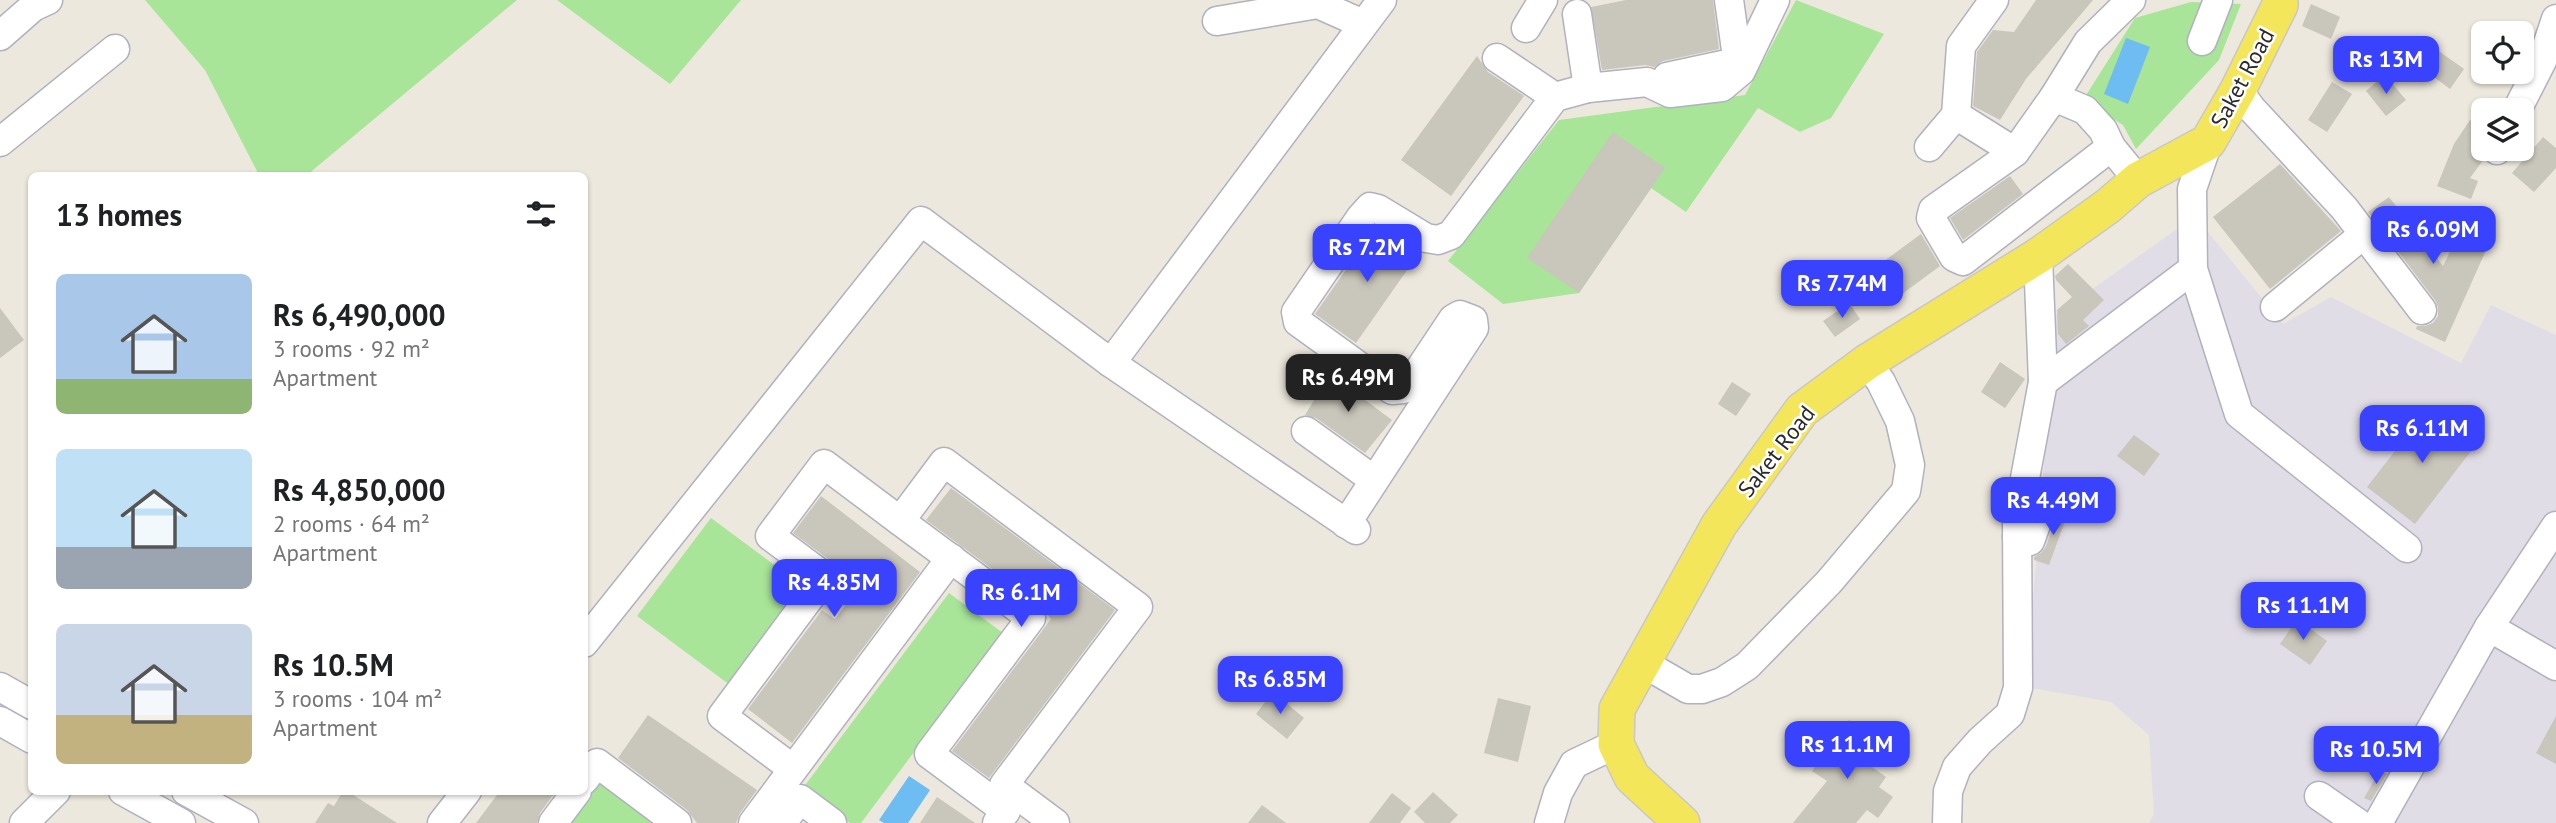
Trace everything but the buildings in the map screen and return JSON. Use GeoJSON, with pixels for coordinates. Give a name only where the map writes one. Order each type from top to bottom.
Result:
{"type":"FeatureCollection","features":[{"type":"Feature","properties":{"kind":"main road","name":"Saket Road"},"geometry":{"type":"LineString","coordinates":[[1682,823],[1632,777],[1616,744],[1617,709],[1719,525],[1802,410],[1867,362],[2038,256],[2108,206],[2138,180],[2208,142],[2238,90],[2280,5],[2280,0]]}},
{"type":"Feature","properties":{"kind":"street"},"geometry":{"type":"LineString","coordinates":[[0,36],[33,7],[48,0]]}},
{"type":"Feature","properties":{"kind":"street"},"geometry":{"type":"LineString","coordinates":[[1111,363],[1382,0]]}},
{"type":"Feature","properties":{"kind":"street"},"geometry":{"type":"LineString","coordinates":[[1526,28],[1543,0]]}},
{"type":"Feature","properties":{"kind":"street"},"geometry":{"type":"LineString","coordinates":[[1647,82],[1670,93],[1722,87],[1741,71],[1775,0]]}},
{"type":"Feature","properties":{"kind":"street"},"geometry":{"type":"LineString","coordinates":[[1929,146],[1956,115],[1961,46],[1994,0]]}},
{"type":"Feature","properties":{"kind":"street"},"geometry":{"type":"LineString","coordinates":[[2111,147],[1964,261],[1954,257],[1931,218],[1933,210],[2015,152],[2088,42],[2131,0]]}},
{"type":"Feature","properties":{"kind":"street"},"geometry":{"type":"LineString","coordinates":[[2202,41],[2218,0]]}},
{"type":"Feature","properties":{"kind":"street"},"geometry":{"type":"LineString","coordinates":[[1217,21],[1318,4],[1363,24]]}},
{"type":"Feature","properties":{"kind":"street"},"geometry":{"type":"LineString","coordinates":[[588,638],[921,222],[1111,363],[1351,527],[1374,480],[1474,328],[1473,320],[1461,315],[1453,319],[1409,385],[1392,390],[1298,322],[1296,312],[1370,207],[1378,209],[1426,238],[1438,240],[1451,234],[1555,97],[1588,88],[1647,82],[1732,63],[1737,57],[1743,6]]}},
{"type":"Feature","properties":{"kind":"street"},"geometry":{"type":"LineString","coordinates":[[1577,14],[1588,88]]}},
{"type":"Feature","properties":{"kind":"street"},"geometry":{"type":"LineString","coordinates":[[2525,98],[2550,59],[2556,19]]}},
{"type":"Feature","properties":{"kind":"street"},"geometry":{"type":"LineString","coordinates":[[0,142],[114,49]]}},
{"type":"Feature","properties":{"kind":"street"},"geometry":{"type":"LineString","coordinates":[[1497,58],[1555,97]]}},
{"type":"Feature","properties":{"kind":"street"},"geometry":{"type":"LineString","coordinates":[[2238,90],[2251,108],[2344,208],[2422,310]]}},
{"type":"Feature","properties":{"kind":"street"},"geometry":{"type":"LineString","coordinates":[[2054,97],[2085,110],[2103,130],[2111,147],[2138,180]]}},
{"type":"Feature","properties":{"kind":"street"},"geometry":{"type":"LineString","coordinates":[[1956,115],[2015,152]]}},
{"type":"Feature","properties":{"kind":"street"},"geometry":{"type":"LineString","coordinates":[[2208,142],[2192,189],[2193,269],[2239,414],[2407,548]]}},
{"type":"Feature","properties":{"kind":"street"},"geometry":{"type":"LineString","coordinates":[[2275,307],[2364,234]]}},
{"type":"Feature","properties":{"kind":"street"},"geometry":{"type":"LineString","coordinates":[[1947,823],[1948,791],[1956,767],[2010,714],[2018,688],[2024,539],[2043,383],[2038,256]]}},
{"type":"Feature","properties":{"kind":"street"},"geometry":{"type":"LineString","coordinates":[[2043,383],[2193,269]]}},
{"type":"Feature","properties":{"kind":"street"},"geometry":{"type":"LineString","coordinates":[[1643,663],[1688,689],[1702,689],[1747,666],[1829,582],[1906,491],[1910,465],[1900,421],[1881,382],[1867,362]]}},
{"type":"Feature","properties":{"kind":"street"},"geometry":{"type":"LineString","coordinates":[[1306,431],[1374,480]]}},
{"type":"Feature","properties":{"kind":"street"},"geometry":{"type":"LineString","coordinates":[[900,521],[944,462],[1138,607],[1004,785],[1055,823]]}},
{"type":"Feature","properties":{"kind":"street"},"geometry":{"type":"LineString","coordinates":[[793,769],[722,716],[825,577],[770,536],[824,464],[1031,618],[929,754],[1006,811],[997,823]]}},
{"type":"Feature","properties":{"kind":"street"},"geometry":{"type":"LineString","coordinates":[[2024,539],[2043,505]]}},
{"type":"Feature","properties":{"kind":"street"},"geometry":{"type":"LineString","coordinates":[[2378,823],[2489,627],[2556,526]]}},
{"type":"Feature","properties":{"kind":"street"},"geometry":{"type":"LineString","coordinates":[[753,823],[951,558]]}},
{"type":"Feature","properties":{"kind":"street"},"geometry":{"type":"LineString","coordinates":[[2489,627],[2556,666]]}},
{"type":"Feature","properties":{"kind":"street"},"geometry":{"type":"LineString","coordinates":[[0,687],[28,703]]}},
{"type":"Feature","properties":{"kind":"street"},"geometry":{"type":"LineString","coordinates":[[0,721],[28,737]]}},
{"type":"Feature","properties":{"kind":"street"},"geometry":{"type":"LineString","coordinates":[[1549,823],[1558,793],[1574,764],[1616,744]]}},
{"type":"Feature","properties":{"kind":"street"},"geometry":{"type":"LineString","coordinates":[[588,775],[597,763],[677,823]]}},
{"type":"Feature","properties":{"kind":"street"},"geometry":{"type":"LineString","coordinates":[[130,795],[181,823]]}},
{"type":"Feature","properties":{"kind":"street"},"geometry":{"type":"LineString","coordinates":[[193,795],[244,823]]}},
{"type":"Feature","properties":{"kind":"street"},"geometry":{"type":"LineString","coordinates":[[442,823],[464,795]]}},
{"type":"Feature","properties":{"kind":"street"},"geometry":{"type":"LineString","coordinates":[[553,823],[574,795]]}},
{"type":"Feature","properties":{"kind":"street"},"geometry":{"type":"LineString","coordinates":[[2319,796],[2358,823]]}},
{"type":"Feature","properties":{"kind":"street"},"geometry":{"type":"LineString","coordinates":[[782,823],[800,799],[832,823]]}},
{"type":"Feature","properties":{"kind":"shaded area"},"geometry":{"type":"Polygon","coordinates":[[[2195,216],[2283,324],[2331,297],[2461,363],[2491,305],[2556,335],[2556,823],[2149,823],[2154,814],[2149,735],[2111,702],[2026,687],[2056,315],[2195,216]]]}},
{"type":"Feature","properties":{"kind":"green space"},"geometry":{"type":"Polygon","coordinates":[[[145,0],[517,0],[311,172],[257,172],[205,70],[145,0]]]}},
{"type":"Feature","properties":{"kind":"green space"},"geometry":{"type":"Polygon","coordinates":[[[557,0],[741,0],[670,84],[557,0]]]}},
{"type":"Feature","properties":{"kind":"green space"},"geometry":{"type":"Polygon","coordinates":[[[1796,0],[1884,34],[1831,118],[1800,132],[1758,108],[1686,212],[1651,188],[1579,293],[1503,304],[1448,261],[1559,120],[1745,95],[1796,0]]]}},
{"type":"Feature","properties":{"kind":"green space"},"geometry":{"type":"Polygon","coordinates":[[[2191,2],[2241,4],[2219,60],[2136,149],[2123,125],[2083,100],[2135,18],[2191,2]]]}},
{"type":"Feature","properties":{"kind":"green space"},"geometry":{"type":"Polygon","coordinates":[[[711,518],[808,590],[734,688],[637,616],[711,518]]]}},
{"type":"Feature","properties":{"kind":"green space"},"geometry":{"type":"Polygon","coordinates":[[[949,593],[1003,633],[861,823],[850,823],[803,788],[949,593]]]}},
{"type":"Feature","properties":{"kind":"green space"},"geometry":{"type":"Polygon","coordinates":[[[599,773],[667,823],[562,823],[583,795],[588,795],[588,788],[599,773]]]}},
{"type":"Feature","properties":{"kind":"water"},"geometry":{"type":"Polygon","coordinates":[[[2126,38],[2150,47],[2128,104],[2104,94],[2126,38]]]}},
{"type":"Feature","properties":{"kind":"water"},"geometry":{"type":"Polygon","coordinates":[[[909,776],[930,790],[908,823],[884,823],[879,820],[909,776]]]}}]}
